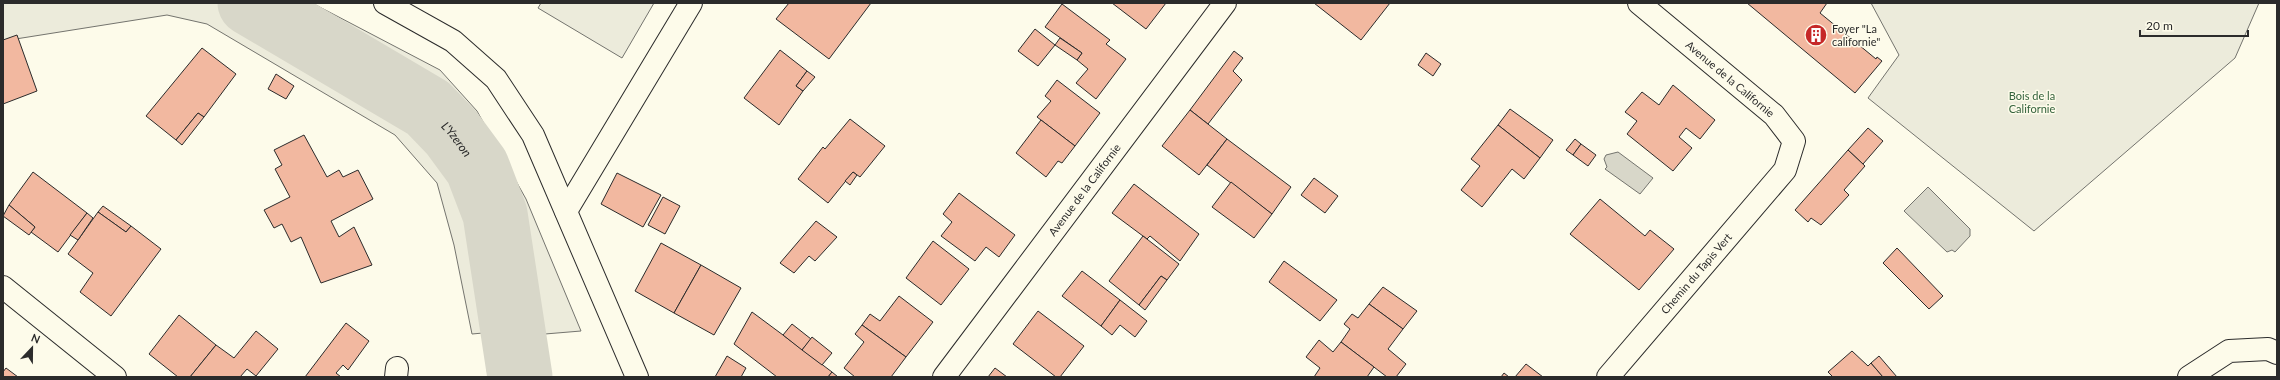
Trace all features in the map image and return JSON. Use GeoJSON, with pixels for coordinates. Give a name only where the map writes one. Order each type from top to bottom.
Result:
{"type":"FeatureCollection","features":[{"type":"Feature","properties":{"kind":"street"},"geometry":{"type":"LineString","coordinates":[[385,3],[453,41],[496,80],[533,135],[637,377]]}},
{"type":"Feature","properties":{"kind":"street"},"geometry":{"type":"LineString","coordinates":[[566,211],[691,3]]}},
{"type":"Feature","properties":{"kind":"street","name":"Avenue de la Californie"},"geometry":{"type":"LineString","coordinates":[[944,377],[1225,3]]}},
{"type":"Feature","properties":{"kind":"street","name":"Avenue de la Californie"},"geometry":{"type":"LineString","coordinates":[[1639,3],[1774,115],[1794,142],[1785,170]]}},
{"type":"Feature","properties":{"kind":"street","name":"Chemin du Tapis Vert"},"geometry":{"type":"LineString","coordinates":[[1608,377],[1785,170]]}},
{"type":"Feature","properties":{"kind":"street"},"geometry":{"type":"LineString","coordinates":[[3,287],[115,377]]}},
{"type":"Feature","properties":{"kind":"street"},"geometry":{"type":"LineString","coordinates":[[2189,377],[2229,351],[2268,348],[2277,353]]}},
{"type":"Feature","properties":{"kind":"green space"},"geometry":{"type":"Polygon","coordinates":[[[3,3],[312,3],[440,70],[477,111],[526,199],[581,331],[545,334],[551,377],[488,377],[483,333],[472,334],[454,245],[437,183],[395,135],[207,24],[167,15],[3,41],[3,3]]]}},
{"type":"Feature","properties":{"kind":"green space"},"geometry":{"type":"Polygon","coordinates":[[[541,3],[654,3],[622,58],[538,8],[541,3]]]}},
{"type":"Feature","properties":{"kind":"green space","name":"Bois de la Californie"},"geometry":{"type":"Polygon","coordinates":[[[1871,3],[2259,3],[2235,58],[2034,231],[1868,98],[1899,55],[1871,3]]]}},
{"type":"Feature","properties":{"kind":"shaded area"},"geometry":{"type":"Polygon","coordinates":[[[1618,152],[1653,178],[1640,194],[1605,169],[1607,167],[1604,159],[1606,155],[1618,152]]]}},
{"type":"Feature","properties":{"kind":"shaded area"},"geometry":{"type":"Polygon","coordinates":[[[1928,187],[1970,229],[1970,236],[1955,252],[1952,250],[1947,252],[1904,211],[1928,187]]]}},
{"type":"Feature","properties":{"kind":"building"},"geometry":{"type":"Polygon","coordinates":[[[789,3],[871,3],[829,59],[776,19],[789,3]]]}},
{"type":"Feature","properties":{"kind":"building"},"geometry":{"type":"Polygon","coordinates":[[[1112,3],[1166,3],[1146,29],[1112,3]]]}},
{"type":"Feature","properties":{"kind":"building"},"geometry":{"type":"Polygon","coordinates":[[[1314,3],[1390,3],[1361,40],[1314,3]]]}},
{"type":"Feature","properties":{"kind":"building","name":"Foyer \"La californie\""},"geometry":{"type":"Polygon","coordinates":[[[1747,3],[1827,3],[1820,13],[1876,59],[1877,57],[1882,61],[1855,93],[1747,3]]]}},
{"type":"Feature","properties":{"kind":"building"},"geometry":{"type":"Polygon","coordinates":[[[1062,4],[1110,40],[1106,44],[1126,59],[1096,99],[1076,83],[1088,69],[1077,60],[1082,53],[1045,27],[1062,4]]]}},
{"type":"Feature","properties":{"kind":"building"},"geometry":{"type":"Polygon","coordinates":[[[1035,29],[1055,45],[1038,66],[1018,51],[1035,29]]]}},
{"type":"Feature","properties":{"kind":"building"},"geometry":{"type":"Polygon","coordinates":[[[17,35],[37,91],[3,104],[3,40],[17,35]]]}},
{"type":"Feature","properties":{"kind":"building"},"geometry":{"type":"Polygon","coordinates":[[[1060,38],[1082,53],[1077,60],[1055,45],[1060,38]]]}},
{"type":"Feature","properties":{"kind":"building"},"geometry":{"type":"Polygon","coordinates":[[[202,48],[236,74],[204,117],[198,113],[176,140],[146,116],[202,48]]]}},
{"type":"Feature","properties":{"kind":"building"},"geometry":{"type":"Polygon","coordinates":[[[780,50],[807,71],[796,86],[803,91],[779,125],[744,98],[780,50]]]}},
{"type":"Feature","properties":{"kind":"building"},"geometry":{"type":"Polygon","coordinates":[[[1234,51],[1243,58],[1233,71],[1242,80],[1208,124],[1190,110],[1234,51]]]}},
{"type":"Feature","properties":{"kind":"building"},"geometry":{"type":"Polygon","coordinates":[[[1426,53],[1441,64],[1433,76],[1418,65],[1426,53]]]}},
{"type":"Feature","properties":{"kind":"building"},"geometry":{"type":"Polygon","coordinates":[[[807,71],[815,77],[803,91],[796,86],[807,71]]]}},
{"type":"Feature","properties":{"kind":"building"},"geometry":{"type":"Polygon","coordinates":[[[276,74],[294,86],[286,99],[268,89],[276,74]]]}},
{"type":"Feature","properties":{"kind":"building"},"geometry":{"type":"Polygon","coordinates":[[[1057,80],[1100,113],[1075,146],[1037,117],[1051,101],[1045,96],[1057,80]]]}},
{"type":"Feature","properties":{"kind":"building"},"geometry":{"type":"Polygon","coordinates":[[[1673,85],[1715,120],[1700,139],[1686,128],[1679,137],[1692,148],[1673,171],[1627,134],[1637,121],[1625,112],[1642,92],[1659,105],[1673,85]]]}},
{"type":"Feature","properties":{"kind":"building"},"geometry":{"type":"Polygon","coordinates":[[[1510,109],[1553,140],[1540,158],[1498,125],[1510,109]]]}},
{"type":"Feature","properties":{"kind":"building"},"geometry":{"type":"Polygon","coordinates":[[[1190,110],[1227,139],[1199,175],[1162,146],[1190,110]]]}},
{"type":"Feature","properties":{"kind":"building"},"geometry":{"type":"Polygon","coordinates":[[[198,113],[204,117],[182,145],[176,140],[198,113]]]}},
{"type":"Feature","properties":{"kind":"building"},"geometry":{"type":"Polygon","coordinates":[[[850,119],[885,146],[860,177],[853,172],[828,203],[798,179],[823,147],[825,149],[850,119]]]}},
{"type":"Feature","properties":{"kind":"building"},"geometry":{"type":"Polygon","coordinates":[[[1041,120],[1075,146],[1062,163],[1058,161],[1046,177],[1016,153],[1041,120]]]}},
{"type":"Feature","properties":{"kind":"building"},"geometry":{"type":"Polygon","coordinates":[[[1498,125],[1540,158],[1524,179],[1512,169],[1482,207],[1461,190],[1480,166],[1471,159],[1498,125]]]}},
{"type":"Feature","properties":{"kind":"building"},"geometry":{"type":"Polygon","coordinates":[[[1868,128],[1883,141],[1863,164],[1848,150],[1868,128]]]}},
{"type":"Feature","properties":{"kind":"building"},"geometry":{"type":"Polygon","coordinates":[[[304,135],[327,177],[339,170],[343,177],[358,170],[373,199],[331,221],[339,237],[354,227],[372,265],[321,283],[301,237],[291,242],[282,224],[274,228],[264,210],[290,197],[275,169],[282,165],[274,150],[304,135]]]}},
{"type":"Feature","properties":{"kind":"building"},"geometry":{"type":"Polygon","coordinates":[[[1227,139],[1291,187],[1272,214],[1207,165],[1227,139]]]}},
{"type":"Feature","properties":{"kind":"building"},"geometry":{"type":"Polygon","coordinates":[[[1575,139],[1581,144],[1573,155],[1566,150],[1575,139]]]}},
{"type":"Feature","properties":{"kind":"building"},"geometry":{"type":"Polygon","coordinates":[[[1581,144],[1596,155],[1588,166],[1573,155],[1581,144]]]}},
{"type":"Feature","properties":{"kind":"building"},"geometry":{"type":"Polygon","coordinates":[[[1848,150],[1865,166],[1844,190],[1849,195],[1821,225],[1811,218],[1808,222],[1795,210],[1848,150]]]}},
{"type":"Feature","properties":{"kind":"building"},"geometry":{"type":"Polygon","coordinates":[[[33,172],[87,213],[58,252],[31,232],[35,227],[9,205],[33,172]]]}},
{"type":"Feature","properties":{"kind":"building"},"geometry":{"type":"Polygon","coordinates":[[[853,172],[857,175],[850,185],[845,181],[853,172]]]}},
{"type":"Feature","properties":{"kind":"building"},"geometry":{"type":"Polygon","coordinates":[[[617,173],[661,195],[643,227],[601,204],[617,173]]]}},
{"type":"Feature","properties":{"kind":"building"},"geometry":{"type":"Polygon","coordinates":[[[1314,178],[1338,196],[1325,213],[1301,195],[1314,178]]]}},
{"type":"Feature","properties":{"kind":"building"},"geometry":{"type":"Polygon","coordinates":[[[1231,182],[1272,214],[1254,238],[1212,207],[1231,182]]]}},
{"type":"Feature","properties":{"kind":"building"},"geometry":{"type":"Polygon","coordinates":[[[1134,184],[1199,234],[1180,261],[1150,236],[1147,239],[1112,213],[1134,184]]]}},
{"type":"Feature","properties":{"kind":"building"},"geometry":{"type":"Polygon","coordinates":[[[959,193],[1015,235],[999,257],[986,247],[975,261],[941,236],[952,222],[943,214],[959,193]]]}},
{"type":"Feature","properties":{"kind":"building"},"geometry":{"type":"Polygon","coordinates":[[[663,197],[680,206],[665,234],[648,225],[663,197]]]}},
{"type":"Feature","properties":{"kind":"building"},"geometry":{"type":"Polygon","coordinates":[[[1600,199],[1645,236],[1650,230],[1674,249],[1639,290],[1570,234],[1600,199]]]}},
{"type":"Feature","properties":{"kind":"building"},"geometry":{"type":"Polygon","coordinates":[[[9,205],[35,227],[29,235],[3,216],[9,205]]]}},
{"type":"Feature","properties":{"kind":"building"},"geometry":{"type":"Polygon","coordinates":[[[103,206],[131,226],[126,232],[98,212],[103,206]]]}},
{"type":"Feature","properties":{"kind":"building"},"geometry":{"type":"Polygon","coordinates":[[[98,212],[126,232],[131,226],[161,249],[111,316],[80,292],[93,273],[68,254],[98,212]]]}},
{"type":"Feature","properties":{"kind":"building"},"geometry":{"type":"Polygon","coordinates":[[[87,213],[93,218],[78,240],[70,235],[87,213]]]}},
{"type":"Feature","properties":{"kind":"building"},"geometry":{"type":"Polygon","coordinates":[[[816,221],[837,237],[815,261],[809,256],[794,273],[780,263],[816,221]]]}},
{"type":"Feature","properties":{"kind":"building"},"geometry":{"type":"Polygon","coordinates":[[[1143,236],[1179,264],[1167,280],[1161,276],[1139,305],[1109,281],[1143,236]]]}},
{"type":"Feature","properties":{"kind":"building"},"geometry":{"type":"Polygon","coordinates":[[[933,241],[969,269],[941,305],[906,278],[933,241]]]}},
{"type":"Feature","properties":{"kind":"building"},"geometry":{"type":"Polygon","coordinates":[[[661,243],[701,265],[674,313],[635,291],[661,243]]]}},
{"type":"Feature","properties":{"kind":"building"},"geometry":{"type":"Polygon","coordinates":[[[1897,248],[1943,296],[1929,309],[1883,263],[1897,248]]]}},
{"type":"Feature","properties":{"kind":"building"},"geometry":{"type":"Polygon","coordinates":[[[1284,261],[1337,300],[1320,321],[1269,282],[1284,261]]]}},
{"type":"Feature","properties":{"kind":"building"},"geometry":{"type":"Polygon","coordinates":[[[701,265],[741,288],[714,335],[674,313],[701,265]]]}},
{"type":"Feature","properties":{"kind":"building"},"geometry":{"type":"Polygon","coordinates":[[[1082,271],[1120,300],[1101,326],[1062,296],[1082,271]]]}},
{"type":"Feature","properties":{"kind":"building"},"geometry":{"type":"Polygon","coordinates":[[[1161,276],[1167,280],[1145,310],[1139,305],[1161,276]]]}},
{"type":"Feature","properties":{"kind":"building"},"geometry":{"type":"Polygon","coordinates":[[[1383,287],[1417,311],[1403,329],[1369,304],[1383,287]]]}},
{"type":"Feature","properties":{"kind":"building"},"geometry":{"type":"Polygon","coordinates":[[[899,296],[933,322],[906,357],[862,325],[870,314],[880,321],[899,296]]]}},
{"type":"Feature","properties":{"kind":"building"},"geometry":{"type":"Polygon","coordinates":[[[1120,300],[1147,321],[1135,337],[1120,325],[1112,335],[1101,326],[1120,300]]]}},
{"type":"Feature","properties":{"kind":"building"},"geometry":{"type":"Polygon","coordinates":[[[1369,304],[1403,329],[1388,349],[1406,364],[1396,377],[1387,377],[1341,342],[1350,329],[1344,324],[1352,314],[1358,318],[1369,304]]]}},
{"type":"Feature","properties":{"kind":"building"},"geometry":{"type":"Polygon","coordinates":[[[1038,311],[1084,346],[1060,377],[1056,377],[1013,344],[1038,311]]]}},
{"type":"Feature","properties":{"kind":"building"},"geometry":{"type":"Polygon","coordinates":[[[752,312],[832,372],[828,377],[777,377],[734,344],[752,312]]]}},
{"type":"Feature","properties":{"kind":"building"},"geometry":{"type":"Polygon","coordinates":[[[179,315],[216,345],[190,377],[178,377],[149,354],[179,315]]]}},
{"type":"Feature","properties":{"kind":"building"},"geometry":{"type":"Polygon","coordinates":[[[346,323],[369,341],[348,370],[343,365],[336,373],[341,377],[305,377],[346,323]]]}},
{"type":"Feature","properties":{"kind":"building"},"geometry":{"type":"Polygon","coordinates":[[[792,324],[811,339],[802,350],[783,335],[792,324]]]}},
{"type":"Feature","properties":{"kind":"building"},"geometry":{"type":"Polygon","coordinates":[[[862,325],[906,357],[891,377],[855,377],[844,368],[864,342],[855,334],[862,325]]]}},
{"type":"Feature","properties":{"kind":"building"},"geometry":{"type":"Polygon","coordinates":[[[256,331],[278,349],[256,376],[247,369],[240,377],[190,377],[216,345],[234,358],[256,331]]]}},
{"type":"Feature","properties":{"kind":"building"},"geometry":{"type":"Polygon","coordinates":[[[812,337],[832,353],[822,365],[802,350],[812,337]]]}},
{"type":"Feature","properties":{"kind":"building"},"geometry":{"type":"Polygon","coordinates":[[[1319,340],[1333,352],[1341,342],[1374,367],[1367,377],[1314,377],[1320,368],[1306,357],[1319,340]]]}},
{"type":"Feature","properties":{"kind":"building"},"geometry":{"type":"Polygon","coordinates":[[[1852,351],[1868,366],[1871,363],[1883,377],[1833,377],[1828,372],[1852,351]]]}},
{"type":"Feature","properties":{"kind":"building"},"geometry":{"type":"Polygon","coordinates":[[[727,356],[746,368],[741,377],[715,377],[727,356]]]}},
{"type":"Feature","properties":{"kind":"building"},"geometry":{"type":"Polygon","coordinates":[[[1879,356],[1897,377],[1883,377],[1871,363],[1879,356]]]}},
{"type":"Feature","properties":{"kind":"building"},"geometry":{"type":"Polygon","coordinates":[[[1526,364],[1543,377],[1515,377],[1526,364]]]}},
{"type":"Feature","properties":{"kind":"building"},"geometry":{"type":"Polygon","coordinates":[[[6,368],[18,377],[3,377],[3,372],[6,368]]]}},
{"type":"Feature","properties":{"kind":"building"},"geometry":{"type":"Polygon","coordinates":[[[995,368],[1007,377],[988,377],[995,368]]]}},
{"type":"Feature","properties":{"kind":"building"},"geometry":{"type":"Polygon","coordinates":[[[832,372],[838,377],[828,377],[832,372]]]}},
{"type":"Feature","properties":{"kind":"building"},"geometry":{"type":"Polygon","coordinates":[[[1504,373],[1509,377],[1501,377],[1504,373]]]}},
{"type":"Feature","properties":{"kind":"waterway","name":"L'Yzeron"},"geometry":{"type":"LineString","coordinates":[[250,3],[428,108],[452,133],[477,167],[495,214],[520,377]]}},
{"type":"Feature","properties":{"kind":"place","name":"Foyer \"La californie\""},"geometry":{"type":"Point","coordinates":[1816,35]}}]}
